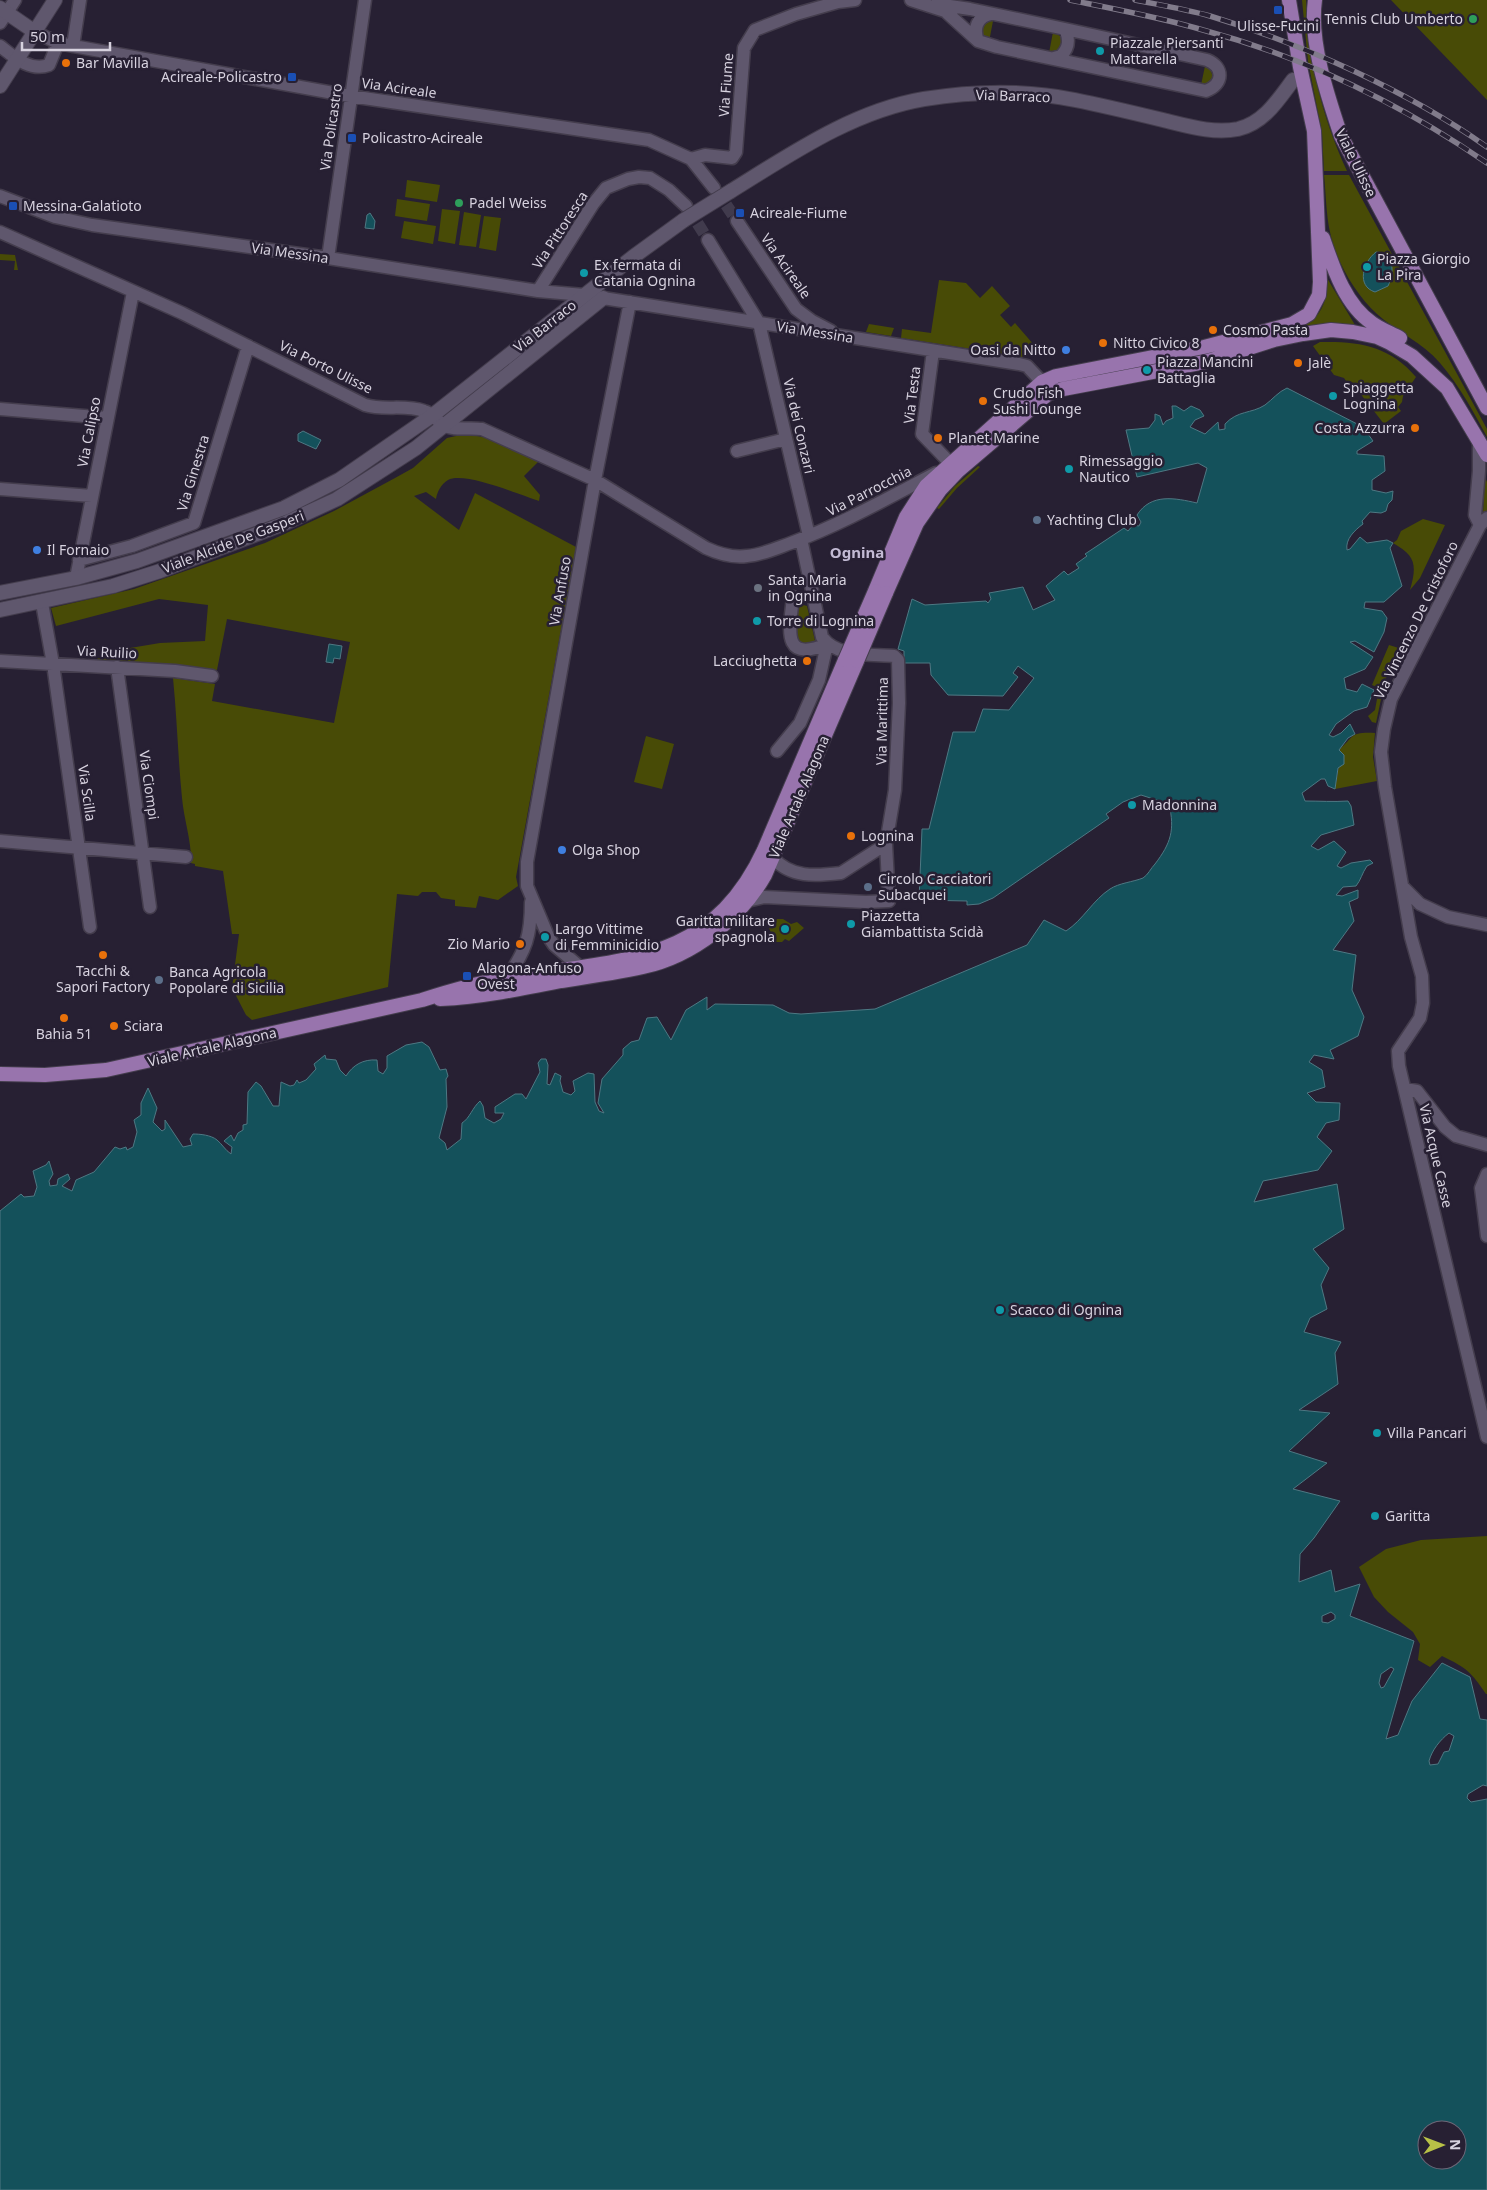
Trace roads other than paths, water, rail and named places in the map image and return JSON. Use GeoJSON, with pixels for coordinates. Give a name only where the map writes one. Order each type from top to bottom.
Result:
{"type":"FeatureCollection","features":[{"type":"Feature","properties":{"kind":"main road"},"geometry":{"type":"LineString","coordinates":[[0,86],[56,0]]}},
{"type":"Feature","properties":{"kind":"main road","name":"Viale Ulisse"},"geometry":{"type":"LineString","coordinates":[[1289,0],[1300,67],[1314,131],[1319,224]]}},
{"type":"Feature","properties":{"kind":"main road"},"geometry":{"type":"LineString","coordinates":[[1293,0],[1294,23]]}},
{"type":"Feature","properties":{"kind":"main road","name":"Viale Ulisse"},"geometry":{"type":"LineString","coordinates":[[1314,1],[1319,60],[1327,95],[1341,136],[1487,408]]}},
{"type":"Feature","properties":{"kind":"main road"},"geometry":{"type":"LineString","coordinates":[[2,15],[35,32]]}},
{"type":"Feature","properties":{"kind":"main road","name":"Via Barraco"},"geometry":{"type":"LineString","coordinates":[[432,415],[584,295],[684,220],[816,139],[853,122],[890,108],[923,99],[996,92],[1073,100],[1200,129],[1223,131],[1250,125],[1266,115],[1294,80],[1300,67]]}},
{"type":"Feature","properties":{"kind":"main road"},"geometry":{"type":"LineString","coordinates":[[1029,401],[1042,382],[1056,376],[1147,359],[1252,336],[1302,320],[1309,314],[1319,295],[1319,224]]}},
{"type":"Feature","properties":{"kind":"main road"},"geometry":{"type":"LineString","coordinates":[[1319,224],[1332,263],[1356,307],[1372,323],[1408,342],[1434,365],[1487,455]]}},
{"type":"Feature","properties":{"kind":"main road","name":"Via Barraco"},"geometry":{"type":"LineString","coordinates":[[443,425],[603,298]]}},
{"type":"Feature","properties":{"kind":"main road"},"geometry":{"type":"LineString","coordinates":[[1029,401],[1063,389],[1205,362],[1274,340],[1331,330],[1378,337],[1412,356],[1447,388]]}},
{"type":"Feature","properties":{"kind":"main road","name":"Viale Artale Alagona"},"geometry":{"type":"LineString","coordinates":[[881,592],[906,517],[926,486],[945,467],[1029,401]]}},
{"type":"Feature","properties":{"kind":"main road","name":"Viale Artale Alagona"},"geometry":{"type":"LineString","coordinates":[[0,1074],[45,1075],[106,1070],[422,1000],[466,986],[631,958],[661,950],[680,942],[706,925],[731,901],[757,865],[841,654],[881,592],[927,507],[958,471],[1029,401]]}},
{"type":"Feature","properties":{"kind":"main road","name":"Viale Alcide De Gasperi"},"geometry":{"type":"LineString","coordinates":[[0,593],[76,578],[185,545],[284,508],[339,480],[432,415]]}},
{"type":"Feature","properties":{"kind":"main road","name":"Viale Alcide De Gasperi"},"geometry":{"type":"LineString","coordinates":[[0,610],[42,603],[113,586],[160,571],[283,524],[337,499],[416,448],[443,425]]}},
{"type":"Feature","properties":{"kind":"main road","name":"Viale Artale Alagona"},"geometry":{"type":"LineString","coordinates":[[422,1000],[476,996],[644,967],[658,963],[707,938],[747,901],[758,887],[773,858],[841,654]]}},
{"type":"Feature","properties":{"kind":"street"},"geometry":{"type":"LineString","coordinates":[[2,15],[15,0]]}},
{"type":"Feature","properties":{"kind":"street"},"geometry":{"type":"LineString","coordinates":[[0,46],[15,63],[32,67],[49,65],[65,44],[80,0]]}},
{"type":"Feature","properties":{"kind":"street","name":"Via Policastro"},"geometry":{"type":"LineString","coordinates":[[328,258],[365,0]]}},
{"type":"Feature","properties":{"kind":"street"},"geometry":{"type":"LineString","coordinates":[[798,0],[805,8],[835,1],[855,0]]}},
{"type":"Feature","properties":{"kind":"street"},"geometry":{"type":"LineString","coordinates":[[917,1],[948,5],[1207,60],[1214,63],[1218,68],[1218,83],[1206,91],[997,47],[978,41],[945,11],[917,1]]}},
{"type":"Feature","properties":{"kind":"street","name":"Via Fiume"},"geometry":{"type":"LineString","coordinates":[[691,159],[705,155],[732,158],[736,152],[744,48],[755,30],[764,24],[805,8]]}},
{"type":"Feature","properties":{"kind":"street"},"geometry":{"type":"LineString","coordinates":[[978,41],[975,27],[984,16],[991,14]]}},
{"type":"Feature","properties":{"kind":"street"},"geometry":{"type":"LineString","coordinates":[[1054,58],[1061,56],[1068,45],[1065,29]]}},
{"type":"Feature","properties":{"kind":"street","name":"Via Acireale"},"geometry":{"type":"LineString","coordinates":[[35,32],[65,44],[350,96],[649,140],[691,159],[714,188]]}},
{"type":"Feature","properties":{"kind":"street","name":"Via Pittoresca"},"geometry":{"type":"LineString","coordinates":[[538,291],[593,204],[606,188],[628,179],[650,178],[669,190],[686,206]]}},
{"type":"Feature","properties":{"kind":"street","name":"Via Messina"},"geometry":{"type":"LineString","coordinates":[[0,196],[54,217],[92,225],[328,258],[538,291],[584,295]]}},
{"type":"Feature","properties":{"kind":"street","name":"Via Acireale"},"geometry":{"type":"LineString","coordinates":[[737,221],[796,309],[812,321],[842,337]]}},
{"type":"Feature","properties":{"kind":"street","name":"Via Porto Ulisse"},"geometry":{"type":"LineString","coordinates":[[0,232],[248,346],[366,404],[376,408],[399,407],[424,410],[443,425]]}},
{"type":"Feature","properties":{"kind":"street"},"geometry":{"type":"LineString","coordinates":[[708,240],[759,323]]}},
{"type":"Feature","properties":{"kind":"street","name":"Via Calipso"},"geometry":{"type":"LineString","coordinates":[[76,578],[133,292]]}},
{"type":"Feature","properties":{"kind":"street","name":"Via Messina"},"geometry":{"type":"LineString","coordinates":[[603,298],[1027,366],[1042,382]]}},
{"type":"Feature","properties":{"kind":"street","name":"Via Anfuso"},"geometry":{"type":"LineString","coordinates":[[507,978],[524,953],[531,919],[527,862],[595,480],[630,302]]}},
{"type":"Feature","properties":{"kind":"street"},"geometry":{"type":"LineString","coordinates":[[784,327],[791,321],[796,309]]}},
{"type":"Feature","properties":{"kind":"street","name":"Via dei Conzari"},"geometry":{"type":"LineString","coordinates":[[759,323],[786,439],[822,637],[841,654]]}},
{"type":"Feature","properties":{"kind":"street","name":"Via Ginestra"},"geometry":{"type":"LineString","coordinates":[[80,560],[161,536],[194,523],[248,346]]}},
{"type":"Feature","properties":{"kind":"street","name":"Via Testa"},"geometry":{"type":"LineString","coordinates":[[933,351],[922,434],[945,467]]}},
{"type":"Feature","properties":{"kind":"street"},"geometry":{"type":"LineString","coordinates":[[0,409],[108,418]]}},
{"type":"Feature","properties":{"kind":"street"},"geometry":{"type":"LineString","coordinates":[[443,425],[454,429],[472,427],[482,430],[595,480]]}},
{"type":"Feature","properties":{"kind":"street"},"geometry":{"type":"LineString","coordinates":[[737,451],[786,439]]}},
{"type":"Feature","properties":{"kind":"street"},"geometry":{"type":"LineString","coordinates":[[1479,440],[1479,471],[1474,515],[1483,521]]}},
{"type":"Feature","properties":{"kind":"street","name":"Via Parrocchia"},"geometry":{"type":"LineString","coordinates":[[595,480],[706,548],[723,555],[747,556],[761,554],[848,520],[945,467]]}},
{"type":"Feature","properties":{"kind":"street"},"geometry":{"type":"LineString","coordinates":[[0,489],[92,496]]}},
{"type":"Feature","properties":{"kind":"street","name":"Via Vincenzo De Cristoforo"},"geometry":{"type":"LineString","coordinates":[[1402,887],[1381,752],[1390,699],[1483,521]]}},
{"type":"Feature","properties":{"kind":"street"},"geometry":{"type":"LineString","coordinates":[[161,536],[172,542],[185,545]]}},
{"type":"Feature","properties":{"kind":"street"},"geometry":{"type":"LineString","coordinates":[[793,597],[789,636],[791,641],[796,646],[841,654]]}},
{"type":"Feature","properties":{"kind":"street","name":"Via Scilla"},"geometry":{"type":"LineString","coordinates":[[42,603],[53,664],[90,927]]}},
{"type":"Feature","properties":{"kind":"street"},"geometry":{"type":"LineString","coordinates":[[777,751],[800,724],[818,680],[841,654]]}},
{"type":"Feature","properties":{"kind":"street","name":"Via Marittima"},"geometry":{"type":"LineString","coordinates":[[841,654],[894,656],[898,660],[899,703],[896,790],[886,844]]}},
{"type":"Feature","properties":{"kind":"street","name":"Via Ruilio"},"geometry":{"type":"LineString","coordinates":[[0,663],[175,671],[212,676]]}},
{"type":"Feature","properties":{"kind":"street","name":"Via Ciompi"},"geometry":{"type":"LineString","coordinates":[[117,668],[150,906]]}},
{"type":"Feature","properties":{"kind":"street"},"geometry":{"type":"LineString","coordinates":[[0,841],[186,857]]}},
{"type":"Feature","properties":{"kind":"street"},"geometry":{"type":"LineString","coordinates":[[773,858],[781,867],[790,872],[833,874],[841,873],[886,844]]}},
{"type":"Feature","properties":{"kind":"street"},"geometry":{"type":"LineString","coordinates":[[747,901],[764,897],[866,902],[888,901],[886,844]]}},
{"type":"Feature","properties":{"kind":"street"},"geometry":{"type":"LineString","coordinates":[[1402,887],[1420,904],[1448,916],[1487,925]]}},
{"type":"Feature","properties":{"kind":"street","name":"Via Acque Casse"},"geometry":{"type":"LineString","coordinates":[[1402,887],[1411,937],[1422,976],[1423,1003],[1420,1018],[1398,1051],[1399,1066],[1487,1437]]}},
{"type":"Feature","properties":{"kind":"street"},"geometry":{"type":"LineString","coordinates":[[529,892],[551,941],[580,967]]}},
{"type":"Feature","properties":{"kind":"street"},"geometry":{"type":"LineString","coordinates":[[1405,1090],[1417,1091],[1445,1127],[1456,1136],[1487,1145]]}},
{"type":"Feature","properties":{"kind":"street"},"geometry":{"type":"LineString","coordinates":[[1487,1174],[1481,1188],[1487,1236]]}},
{"type":"Feature","properties":{"kind":"tunnel"},"geometry":{"type":"LineString","coordinates":[[716,190],[737,221]]}},
{"type":"Feature","properties":{"kind":"tunnel"},"geometry":{"type":"LineString","coordinates":[[688,208],[708,240]]}},
{"type":"Feature","properties":{"kind":"railway"},"geometry":{"type":"LineString","coordinates":[[1070,0],[1186,25],[1241,41],[1315,68],[1421,121],[1487,163]]}},
{"type":"Feature","properties":{"kind":"railway"},"geometry":{"type":"LineString","coordinates":[[1135,0],[1210,16],[1245,27],[1318,55],[1389,88],[1456,126],[1487,147]]}},
{"type":"Feature","properties":{"kind":"place","name":"Ulisse-Fucini"},"geometry":{"type":"Point","coordinates":[1278,10]}},
{"type":"Feature","properties":{"kind":"place","name":"Tennis Club Umberto"},"geometry":{"type":"Point","coordinates":[1473,19]}},
{"type":"Feature","properties":{"kind":"place","name":"Piazzale Piersanti Mattarella"},"geometry":{"type":"Point","coordinates":[1100,51]}},
{"type":"Feature","properties":{"kind":"place","name":"Bar Mavilla"},"geometry":{"type":"Point","coordinates":[66,63]}},
{"type":"Feature","properties":{"kind":"place","name":"Acireale-Policastro"},"geometry":{"type":"Point","coordinates":[292,77]}},
{"type":"Feature","properties":{"kind":"place","name":"Policastro-Acireale"},"geometry":{"type":"Point","coordinates":[352,138]}},
{"type":"Feature","properties":{"kind":"place","name":"Padel Weiss"},"geometry":{"type":"Point","coordinates":[459,203]}},
{"type":"Feature","properties":{"kind":"place","name":"Messina-Galatioto"},"geometry":{"type":"Point","coordinates":[13,206]}},
{"type":"Feature","properties":{"kind":"place","name":"Acireale-Fiume"},"geometry":{"type":"Point","coordinates":[740,213]}},
{"type":"Feature","properties":{"kind":"place","name":"Piazza Giorgio La Pira"},"geometry":{"type":"Point","coordinates":[1367,267]}},
{"type":"Feature","properties":{"kind":"place","name":"Ex fermata di Catania Ognina"},"geometry":{"type":"Point","coordinates":[584,273]}},
{"type":"Feature","properties":{"kind":"place","name":"Cosmo Pasta"},"geometry":{"type":"Point","coordinates":[1213,330]}},
{"type":"Feature","properties":{"kind":"place","name":"Nitto Civico 8"},"geometry":{"type":"Point","coordinates":[1103,343]}},
{"type":"Feature","properties":{"kind":"place","name":"Oasi da Nitto"},"geometry":{"type":"Point","coordinates":[1066,350]}},
{"type":"Feature","properties":{"kind":"place","name":"Jalè"},"geometry":{"type":"Point","coordinates":[1298,363]}},
{"type":"Feature","properties":{"kind":"place","name":"Piazza Mancini Battaglia"},"geometry":{"type":"Point","coordinates":[1147,370]}},
{"type":"Feature","properties":{"kind":"place","name":"Spiaggetta Lognina"},"geometry":{"type":"Point","coordinates":[1333,396]}},
{"type":"Feature","properties":{"kind":"place","name":"Crudo Fish Sushi Lounge"},"geometry":{"type":"Point","coordinates":[983,401]}},
{"type":"Feature","properties":{"kind":"place","name":"Costa Azzurra"},"geometry":{"type":"Point","coordinates":[1415,428]}},
{"type":"Feature","properties":{"kind":"place","name":"Planet Marine"},"geometry":{"type":"Point","coordinates":[938,438]}},
{"type":"Feature","properties":{"kind":"place","name":"Rimessaggio Nautico"},"geometry":{"type":"Point","coordinates":[1069,469]}},
{"type":"Feature","properties":{"kind":"place","name":"Yachting Club"},"geometry":{"type":"Point","coordinates":[1037,520]}},
{"type":"Feature","properties":{"kind":"place","name":"Il Fornaio"},"geometry":{"type":"Point","coordinates":[37,550]}},
{"type":"Feature","properties":{"kind":"place","name":"Santa Maria in Ognina"},"geometry":{"type":"Point","coordinates":[758,588]}},
{"type":"Feature","properties":{"kind":"place","name":"Torre di Lognina"},"geometry":{"type":"Point","coordinates":[757,621]}},
{"type":"Feature","properties":{"kind":"place","name":"Lacciughetta"},"geometry":{"type":"Point","coordinates":[807,661]}},
{"type":"Feature","properties":{"kind":"place","name":"Madonnina"},"geometry":{"type":"Point","coordinates":[1132,805]}},
{"type":"Feature","properties":{"kind":"place","name":"Lognina"},"geometry":{"type":"Point","coordinates":[851,836]}},
{"type":"Feature","properties":{"kind":"place","name":"Olga Shop"},"geometry":{"type":"Point","coordinates":[562,850]}},
{"type":"Feature","properties":{"kind":"place","name":"Circolo Cacciatori Subacquei"},"geometry":{"type":"Point","coordinates":[868,887]}},
{"type":"Feature","properties":{"kind":"place","name":"Piazzetta Giambattista Scidà"},"geometry":{"type":"Point","coordinates":[851,924]}},
{"type":"Feature","properties":{"kind":"place","name":"Garitta militare spagnola"},"geometry":{"type":"Point","coordinates":[785,929]}},
{"type":"Feature","properties":{"kind":"place","name":"Largo Vittime di Femminicidio"},"geometry":{"type":"Point","coordinates":[545,937]}},
{"type":"Feature","properties":{"kind":"place","name":"Zio Mario"},"geometry":{"type":"Point","coordinates":[520,944]}},
{"type":"Feature","properties":{"kind":"place","name":"Tacchi & Sapori Factory"},"geometry":{"type":"Point","coordinates":[103,955]}},
{"type":"Feature","properties":{"kind":"place","name":"Alagona-Anfuso Ovest"},"geometry":{"type":"Point","coordinates":[467,976]}},
{"type":"Feature","properties":{"kind":"place","name":"Banca Agricola Popolare di Sicilia"},"geometry":{"type":"Point","coordinates":[159,980]}},
{"type":"Feature","properties":{"kind":"place","name":"Bahia 51"},"geometry":{"type":"Point","coordinates":[64,1018]}},
{"type":"Feature","properties":{"kind":"place","name":"Sciara"},"geometry":{"type":"Point","coordinates":[114,1026]}},
{"type":"Feature","properties":{"kind":"place","name":"Scacco di Ognina"},"geometry":{"type":"Point","coordinates":[1000,1310]}},
{"type":"Feature","properties":{"kind":"place","name":"Villa Pancari"},"geometry":{"type":"Point","coordinates":[1377,1433]}},
{"type":"Feature","properties":{"kind":"place","name":"Garitta"},"geometry":{"type":"Point","coordinates":[1375,1516]}},
{"type":"Feature","properties":{"kind":"district","name":"Ognina"},"geometry":{"type":"Point","coordinates":[857,553]}}]}
